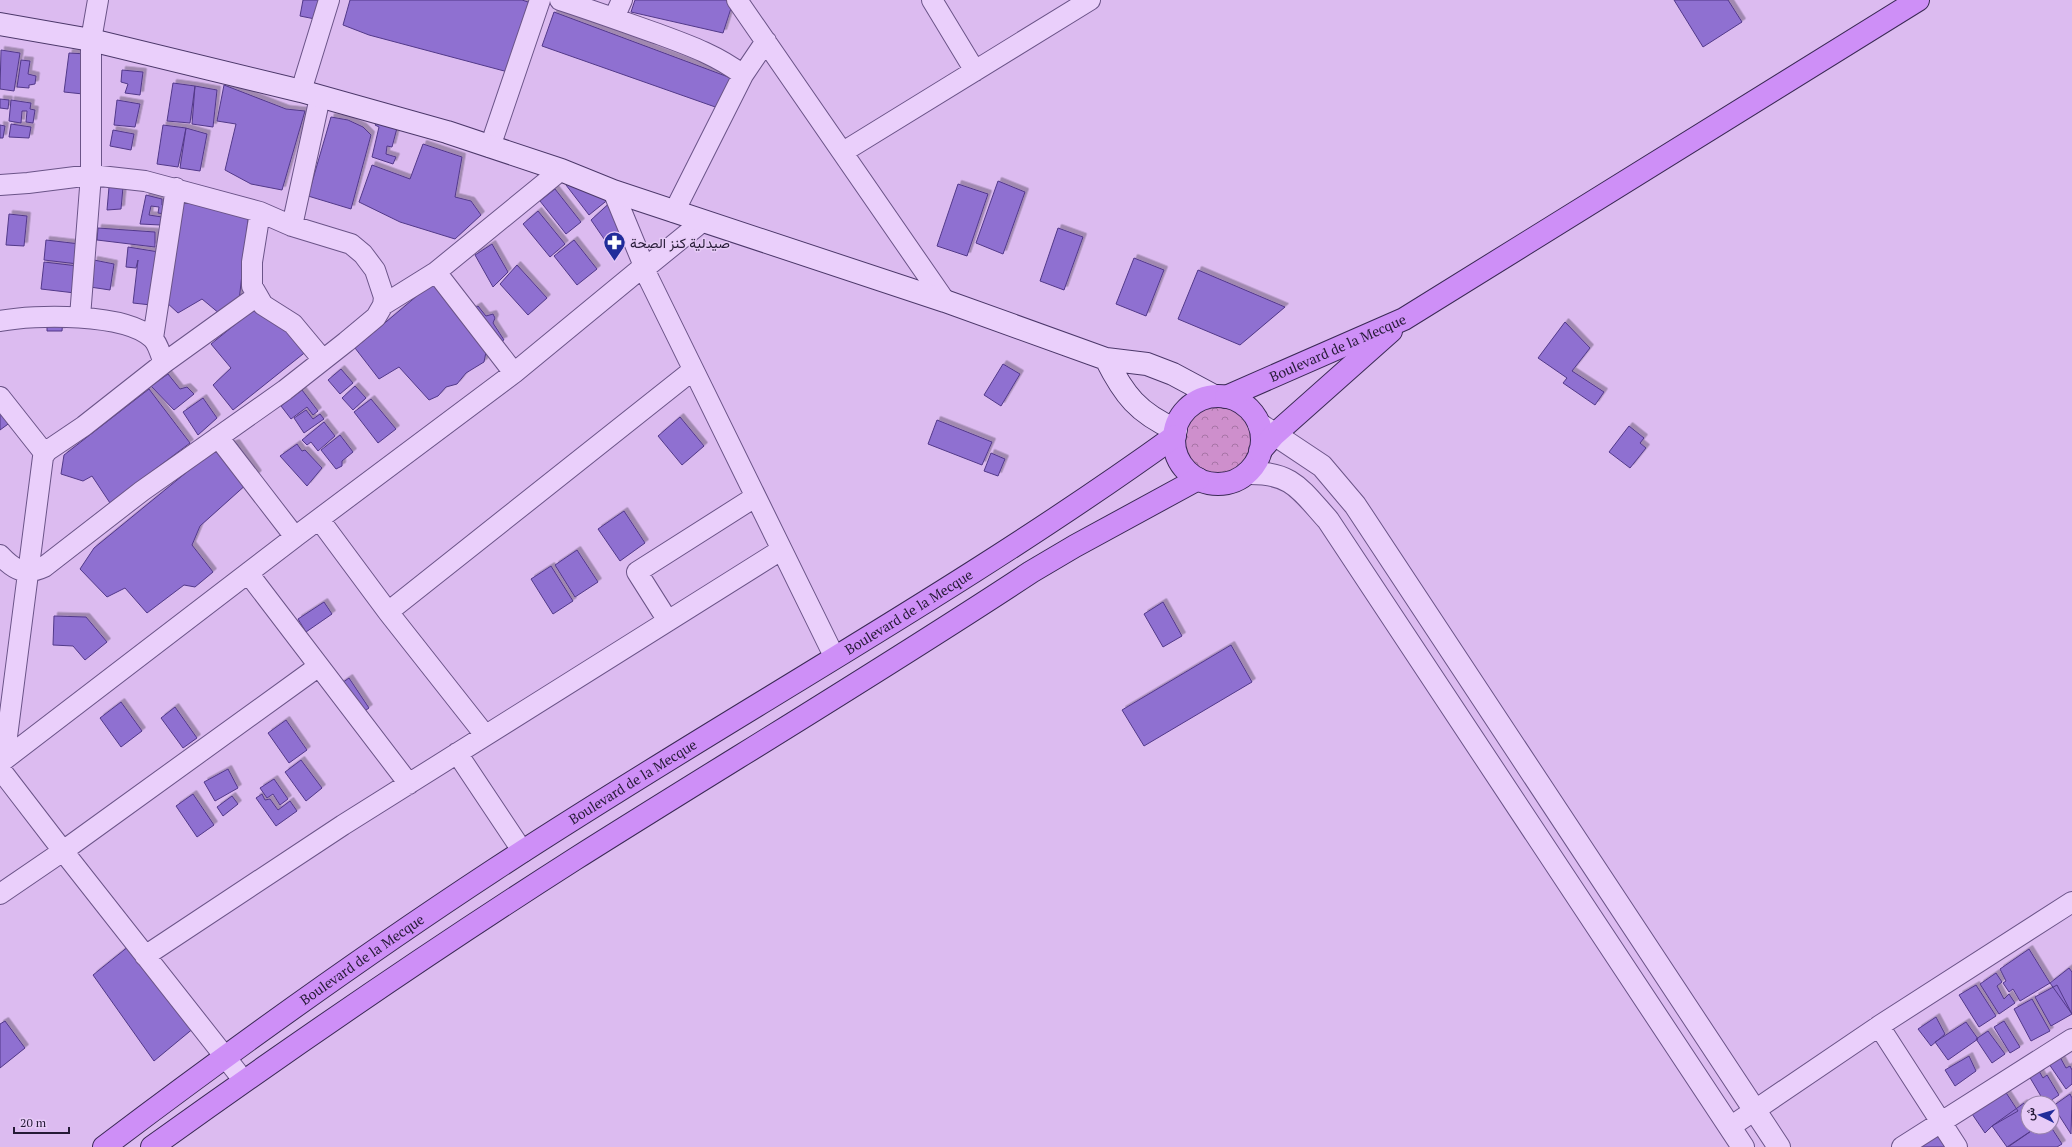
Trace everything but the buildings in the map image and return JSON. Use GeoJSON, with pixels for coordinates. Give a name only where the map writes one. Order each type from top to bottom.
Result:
{"type":"FeatureCollection","features":[{"type":"Feature","properties":{"kind":"main road"},"geometry":{"type":"LineString","coordinates":[[1404,319],[1918,0]]}},
{"type":"Feature","properties":{"kind":"main road","name":"Boulevard de la Mecque"},"geometry":{"type":"LineString","coordinates":[[1404,319],[1265,437],[1255,463],[1247,473],[1236,480],[1224,484],[1210,483],[1198,479],[1187,471],[1180,461],[1175,449],[1175,433],[1181,417],[1190,406],[1201,399],[1220,396],[1404,319]]}},
{"type":"Feature","properties":{"kind":"main road"},"geometry":{"type":"LineString","coordinates":[[1220,396],[1242,403],[1252,412],[1265,437]]}},
{"type":"Feature","properties":{"kind":"main road","name":"Boulevard de la Mecque"},"geometry":{"type":"LineString","coordinates":[[104,1147],[224,1056],[298,1003],[523,852],[933,598],[1102,488],[1175,433]]}},
{"type":"Feature","properties":{"kind":"main road"},"geometry":{"type":"LineString","coordinates":[[152,1147],[244,1081],[384,985],[574,860],[1030,572],[1198,479]]}},
{"type":"Feature","properties":{"kind":"street"},"geometry":{"type":"LineString","coordinates":[[80,317],[91,175],[91,40],[98,0]]}},
{"type":"Feature","properties":{"kind":"street"},"geometry":{"type":"LineString","coordinates":[[292,226],[310,94],[329,0]]}},
{"type":"Feature","properties":{"kind":"street"},"geometry":{"type":"LineString","coordinates":[[490,147],[540,0]]}},
{"type":"Feature","properties":{"kind":"street"},"geometry":{"type":"LineString","coordinates":[[560,0],[618,9],[708,53],[728,64],[743,75]]}},
{"type":"Feature","properties":{"kind":"street"},"geometry":{"type":"LineString","coordinates":[[737,0],[945,301]]}},
{"type":"Feature","properties":{"kind":"street"},"geometry":{"type":"LineString","coordinates":[[932,0],[975,71]]}},
{"type":"Feature","properties":{"kind":"street"},"geometry":{"type":"LineString","coordinates":[[843,152],[1090,0]]}},
{"type":"Feature","properties":{"kind":"street"},"geometry":{"type":"LineString","coordinates":[[0,24],[91,40],[310,94],[446,132],[561,170],[613,191],[674,212],[945,301],[1106,359],[1146,364],[1173,374],[1220,396]]}},
{"type":"Feature","properties":{"kind":"street"},"geometry":{"type":"LineString","coordinates":[[674,212],[743,75],[766,41]]}},
{"type":"Feature","properties":{"kind":"street"},"geometry":{"type":"LineString","coordinates":[[383,305],[436,272],[561,170]]}},
{"type":"Feature","properties":{"kind":"street"},"geometry":{"type":"LineString","coordinates":[[0,184],[28,183],[91,175],[145,181],[176,188],[260,212],[292,226],[351,244],[363,254],[375,270],[384,297],[383,305],[376,317],[323,360],[285,390],[142,492],[55,559],[34,572],[27,572],[9,565],[0,556]]}},
{"type":"Feature","properties":{"kind":"street"},"geometry":{"type":"LineString","coordinates":[[164,363],[153,338],[176,188]]}},
{"type":"Feature","properties":{"kind":"street"},"geometry":{"type":"LineString","coordinates":[[613,191],[644,268],[834,658]]}},
{"type":"Feature","properties":{"kind":"street"},"geometry":{"type":"LineString","coordinates":[[260,212],[251,278],[252,286],[263,305],[293,324],[323,360]]}},
{"type":"Feature","properties":{"kind":"street"},"geometry":{"type":"LineString","coordinates":[[1,764],[295,537],[514,373],[703,221]]}},
{"type":"Feature","properties":{"kind":"street"},"geometry":{"type":"LineString","coordinates":[[436,272],[514,373]]}},
{"type":"Feature","properties":{"kind":"street"},"geometry":{"type":"LineString","coordinates":[[244,1081],[63,851],[1,764],[38,487],[45,454],[84,426],[164,363],[257,296]]}},
{"type":"Feature","properties":{"kind":"street"},"geometry":{"type":"LineString","coordinates":[[0,321],[80,317],[127,324],[153,338]]}},
{"type":"Feature","properties":{"kind":"street"},"geometry":{"type":"LineString","coordinates":[[1106,359],[1122,388],[1144,412],[1175,433]]}},
{"type":"Feature","properties":{"kind":"street"},"geometry":{"type":"LineString","coordinates":[[388,612],[693,370]]}},
{"type":"Feature","properties":{"kind":"street"},"geometry":{"type":"LineString","coordinates":[[0,397],[45,454]]}},
{"type":"Feature","properties":{"kind":"street"},"geometry":{"type":"LineString","coordinates":[[218,437],[295,537]]}},
{"type":"Feature","properties":{"kind":"street"},"geometry":{"type":"LineString","coordinates":[[1265,437],[1322,466],[1355,505],[1779,1147]]}},
{"type":"Feature","properties":{"kind":"street"},"geometry":{"type":"LineString","coordinates":[[1247,473],[1266,473],[1284,477],[1302,490],[1328,520],[1743,1147]]}},
{"type":"Feature","properties":{"kind":"street"},"geometry":{"type":"LineString","coordinates":[[668,621],[637,572],[755,497]]}},
{"type":"Feature","properties":{"kind":"street"},"geometry":{"type":"LineString","coordinates":[[319,519],[388,612],[485,735]]}},
{"type":"Feature","properties":{"kind":"street"},"geometry":{"type":"LineString","coordinates":[[145,956],[343,825],[781,550]]}},
{"type":"Feature","properties":{"kind":"street"},"geometry":{"type":"LineString","coordinates":[[248,574],[409,784]]}},
{"type":"Feature","properties":{"kind":"street"},"geometry":{"type":"LineString","coordinates":[[0,894],[63,851],[319,666]]}},
{"type":"Feature","properties":{"kind":"street"},"geometry":{"type":"LineString","coordinates":[[457,753],[523,852]]}},
{"type":"Feature","properties":{"kind":"street"},"geometry":{"type":"LineString","coordinates":[[1730,1127],[1879,1026],[2072,902]]}},
{"type":"Feature","properties":{"kind":"street"},"geometry":{"type":"LineString","coordinates":[[1879,1026],[1957,1147]]}},
{"type":"Feature","properties":{"kind":"street"},"geometry":{"type":"LineString","coordinates":[[1902,1147],[2072,1038]]}},
{"type":"Feature","properties":{"kind":"green space"},"geometry":{"type":"Polygon","coordinates":[[[1213,404],[1227,404],[1241,410],[1251,420],[1257,434],[1257,448],[1251,462],[1241,472],[1227,478],[1213,478],[1199,472],[1189,462],[1183,448],[1183,434],[1189,420],[1199,410],[1213,404]]]}},
{"type":"Feature","properties":{"kind":"place","name":"صيدلية كنز الصحة"},"geometry":{"type":"Point","coordinates":[614,262]}}]}
